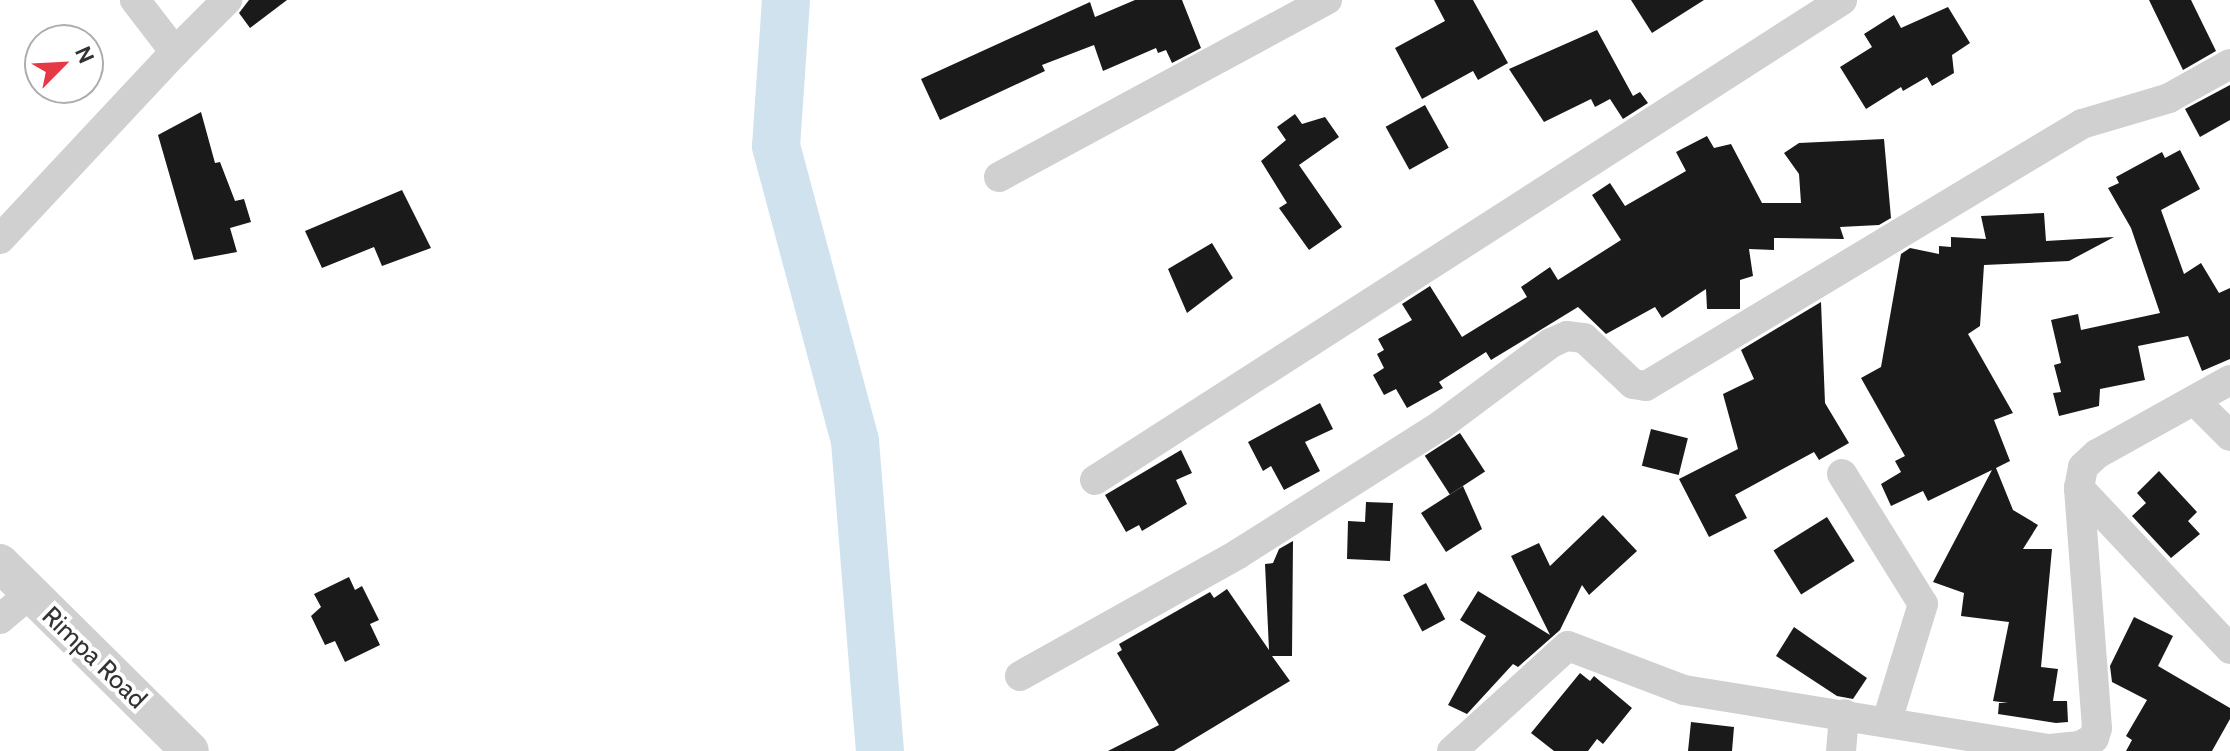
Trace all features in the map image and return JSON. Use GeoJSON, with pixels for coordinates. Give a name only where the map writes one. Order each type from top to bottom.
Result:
{"type":"FeatureCollection","features":[{"type":"Feature","properties":{"kind":"street"},"geometry":{"type":"LineString","coordinates":[[135,0],[175,52]]}},
{"type":"Feature","properties":{"kind":"street"},"geometry":{"type":"LineString","coordinates":[[0,239],[227,0]]}},
{"type":"Feature","properties":{"kind":"street"},"geometry":{"type":"LineString","coordinates":[[999,177],[1327,0]]}},
{"type":"Feature","properties":{"kind":"street"},"geometry":{"type":"LineString","coordinates":[[1095,480],[1842,0]]}},
{"type":"Feature","properties":{"kind":"street"},"geometry":{"type":"LineString","coordinates":[[1020,676],[1238,554],[1441,425],[1551,343],[1567,336],[1584,338],[1633,384],[1646,386],[2082,124],[2169,98],[2230,64]]}},
{"type":"Feature","properties":{"kind":"street"},"geometry":{"type":"LineString","coordinates":[[1452,751],[1568,646],[1684,690],[2050,749],[2080,746],[2094,738],[2079,488],[2083,467],[2097,454],[2196,402],[2230,380]]}},
{"type":"Feature","properties":{"kind":"street"},"geometry":{"type":"LineString","coordinates":[[2196,402],[2230,436]]}},
{"type":"Feature","properties":{"kind":"street"},"geometry":{"type":"LineString","coordinates":[[1842,474],[1923,604],[1887,721]]}},
{"type":"Feature","properties":{"kind":"street"},"geometry":{"type":"LineString","coordinates":[[2079,488],[2230,649]]}},
{"type":"Feature","properties":{"kind":"street","name":"Rimpa Road"},"geometry":{"type":"LineString","coordinates":[[0,563],[190,751]]}},
{"type":"Feature","properties":{"kind":"street"},"geometry":{"type":"LineString","coordinates":[[0,619],[29,595]]}},
{"type":"Feature","properties":{"kind":"street"},"geometry":{"type":"LineString","coordinates":[[1841,751],[1844,714]]}},
{"type":"Feature","properties":{"kind":"building"},"geometry":{"type":"Polygon","coordinates":[[[249,0],[287,0],[250,28],[239,13],[249,0]]]}},
{"type":"Feature","properties":{"kind":"building"},"geometry":{"type":"Polygon","coordinates":[[[1135,0],[1182,0],[1201,48],[1172,63],[1166,50],[1158,53],[1156,48],[1103,71],[1094,45],[1042,65],[1045,71],[940,120],[921,79],[1090,2],[1095,17],[1135,0]]]}},
{"type":"Feature","properties":{"kind":"building"},"geometry":{"type":"Polygon","coordinates":[[[1434,0],[1473,0],[1508,63],[1478,80],[1473,71],[1422,99],[1395,48],[1445,21],[1434,0]]]}},
{"type":"Feature","properties":{"kind":"building"},"geometry":{"type":"Polygon","coordinates":[[[1631,0],[1704,0],[1652,33],[1631,0]]]}},
{"type":"Feature","properties":{"kind":"building"},"geometry":{"type":"Polygon","coordinates":[[[2149,0],[2191,0],[2216,51],[2183,70],[2149,0]]]}},
{"type":"Feature","properties":{"kind":"building"},"geometry":{"type":"Polygon","coordinates":[[[1948,7],[1970,43],[1952,55],[1954,73],[1932,86],[1927,77],[1903,91],[1901,87],[1866,109],[1840,67],[1872,47],[1864,34],[1894,15],[1901,28],[1948,7]]]}},
{"type":"Feature","properties":{"kind":"building"},"geometry":{"type":"Polygon","coordinates":[[[1597,30],[1633,96],[1640,92],[1648,103],[1623,119],[1610,99],[1595,107],[1591,99],[1544,122],[1509,69],[1597,30]]]}},
{"type":"Feature","properties":{"kind":"building"},"geometry":{"type":"Polygon","coordinates":[[[2230,85],[2230,120],[2200,137],[2185,109],[2230,85]]]}},
{"type":"Feature","properties":{"kind":"building"},"geometry":{"type":"Polygon","coordinates":[[[1425,105],[1449,148],[1409,170],[1386,127],[1425,105]]]}},
{"type":"Feature","properties":{"kind":"building"},"geometry":{"type":"Polygon","coordinates":[[[201,112],[215,163],[220,162],[235,201],[244,199],[251,222],[230,228],[237,252],[194,260],[158,135],[201,112]]]}},
{"type":"Feature","properties":{"kind":"building"},"geometry":{"type":"Polygon","coordinates":[[[1295,114],[1302,124],[1325,117],[1339,137],[1299,165],[1342,227],[1309,250],[1279,208],[1287,203],[1261,161],[1286,140],[1277,127],[1295,114]]]}},
{"type":"Feature","properties":{"kind":"building"},"geometry":{"type":"Polygon","coordinates":[[[1707,136],[1714,148],[1731,144],[1762,203],[1801,203],[1799,174],[1784,153],[1799,143],[1884,139],[1891,218],[1879,225],[1840,227],[1844,239],[1774,238],[1774,250],[1749,249],[1753,276],[1740,280],[1740,309],[1707,309],[1706,289],[1662,318],[1655,307],[1606,334],[1578,307],[1491,360],[1486,352],[1439,382],[1443,388],[1407,408],[1396,389],[1384,395],[1373,375],[1384,368],[1377,354],[1384,350],[1378,339],[1412,320],[1402,304],[1430,286],[1462,337],[1527,297],[1521,287],[1550,267],[1558,280],[1621,240],[1592,195],[1610,183],[1625,206],[1686,171],[1676,152],[1707,136]]]}},
{"type":"Feature","properties":{"kind":"building"},"geometry":{"type":"Polygon","coordinates":[[[2180,150],[2200,189],[2161,210],[2184,274],[2201,263],[2219,293],[2230,288],[2230,359],[2202,371],[2188,336],[2138,346],[2145,380],[2100,389],[2099,406],[2059,416],[2053,393],[2061,392],[2054,365],[2061,363],[2051,320],[2078,314],[2081,330],[2160,313],[2131,228],[2108,188],[2119,183],[2116,177],[2162,152],[2165,158],[2180,150]]]}},
{"type":"Feature","properties":{"kind":"building"},"geometry":{"type":"Polygon","coordinates":[[[402,190],[431,248],[382,266],[374,247],[322,268],[305,231],[402,190]]]}},
{"type":"Feature","properties":{"kind":"building"},"geometry":{"type":"Polygon","coordinates":[[[2044,213],[2046,241],[2114,237],[2069,261],[1984,265],[1980,326],[1968,334],[2013,413],[1994,420],[2010,461],[1996,468],[2013,510],[2038,525],[2023,549],[2052,549],[2041,667],[2058,669],[2053,701],[2067,701],[2068,722],[2056,723],[1998,714],[1999,703],[2008,703],[1993,701],[2009,622],[1961,616],[1964,593],[1933,582],[1992,470],[1928,501],[1923,491],[1891,506],[1881,484],[1901,472],[1895,461],[1905,456],[1861,378],[1881,367],[1901,254],[1910,248],[1939,254],[1939,246],[1951,247],[1951,237],[1986,239],[1981,216],[2044,213]]]}},
{"type":"Feature","properties":{"kind":"building"},"geometry":{"type":"Polygon","coordinates":[[[1212,243],[1233,278],[1187,313],[1168,269],[1212,243]]]}},
{"type":"Feature","properties":{"kind":"building"},"geometry":{"type":"Polygon","coordinates":[[[1821,302],[1825,403],[1849,443],[1819,460],[1814,452],[1735,495],[1747,518],[1709,537],[1679,479],[1738,449],[1723,394],[1754,379],[1741,350],[1821,302]]]}},
{"type":"Feature","properties":{"kind":"building"},"geometry":{"type":"Polygon","coordinates":[[[1320,403],[1333,429],[1305,442],[1320,471],[1284,490],[1271,466],[1263,471],[1248,442],[1320,403]]]}},
{"type":"Feature","properties":{"kind":"building"},"geometry":{"type":"Polygon","coordinates":[[[1651,429],[1688,438],[1679,475],[1642,466],[1651,429]]]}},
{"type":"Feature","properties":{"kind":"building"},"geometry":{"type":"Polygon","coordinates":[[[1460,433],[1485,472],[1450,494],[1425,456],[1460,433]]]}},
{"type":"Feature","properties":{"kind":"building"},"geometry":{"type":"Polygon","coordinates":[[[1181,450],[1192,473],[1176,480],[1187,504],[1142,531],[1139,525],[1126,532],[1105,495],[1181,450]]]}},
{"type":"Feature","properties":{"kind":"building"},"geometry":{"type":"Polygon","coordinates":[[[2159,471],[2197,512],[2188,521],[2200,534],[2171,558],[2132,516],[2146,503],[2137,493],[2159,471]]]}},
{"type":"Feature","properties":{"kind":"building"},"geometry":{"type":"Polygon","coordinates":[[[1463,486],[1482,529],[1446,552],[1421,513],[1463,486]]]}},
{"type":"Feature","properties":{"kind":"building"},"geometry":{"type":"Polygon","coordinates":[[[1366,502],[1393,503],[1390,561],[1347,559],[1348,521],[1365,522],[1366,502]]]}},
{"type":"Feature","properties":{"kind":"building"},"geometry":{"type":"Polygon","coordinates":[[[1603,515],[1637,551],[1589,595],[1582,585],[1560,630],[1518,667],[1513,664],[1467,714],[1448,705],[1486,636],[1460,620],[1478,591],[1550,635],[1511,556],[1539,543],[1550,566],[1603,515]]]}},
{"type":"Feature","properties":{"kind":"building"},"geometry":{"type":"Polygon","coordinates":[[[1827,517],[1855,561],[1801,594],[1774,550],[1827,517]]]}},
{"type":"Feature","properties":{"kind":"building"},"geometry":{"type":"Polygon","coordinates":[[[1293,541],[1292,656],[1272,656],[1290,681],[1174,751],[1108,751],[1159,725],[1117,653],[1122,650],[1119,644],[1210,592],[1214,598],[1227,589],[1269,650],[1265,564],[1273,563],[1279,549],[1293,541]]]}},
{"type":"Feature","properties":{"kind":"building"},"geometry":{"type":"Polygon","coordinates":[[[349,577],[355,590],[362,586],[379,620],[370,624],[380,645],[345,662],[335,641],[325,645],[311,616],[321,607],[314,594],[349,577]]]}},
{"type":"Feature","properties":{"kind":"building"},"geometry":{"type":"Polygon","coordinates":[[[1426,583],[1445,619],[1422,631],[1403,595],[1426,583]]]}},
{"type":"Feature","properties":{"kind":"building"},"geometry":{"type":"Polygon","coordinates":[[[2134,617],[2173,636],[2158,666],[2230,708],[2230,719],[2212,751],[2126,751],[2132,740],[2126,736],[2147,700],[2112,682],[2110,666],[2134,617]]]}},
{"type":"Feature","properties":{"kind":"building"},"geometry":{"type":"Polygon","coordinates":[[[1794,627],[1867,678],[1853,699],[1837,696],[1776,656],[1794,627]]]}},
{"type":"Feature","properties":{"kind":"building"},"geometry":{"type":"Polygon","coordinates":[[[1580,673],[1590,681],[1594,676],[1632,708],[1603,744],[1597,739],[1588,751],[1554,751],[1531,733],[1580,673]]]}},
{"type":"Feature","properties":{"kind":"building"},"geometry":{"type":"Polygon","coordinates":[[[1691,722],[1734,727],[1732,751],[1688,751],[1691,722]]]}},
{"type":"Feature","properties":{"kind":"waterway"},"geometry":{"type":"LineString","coordinates":[[786,0],[776,146],[855,441],[880,751]]}}]}
